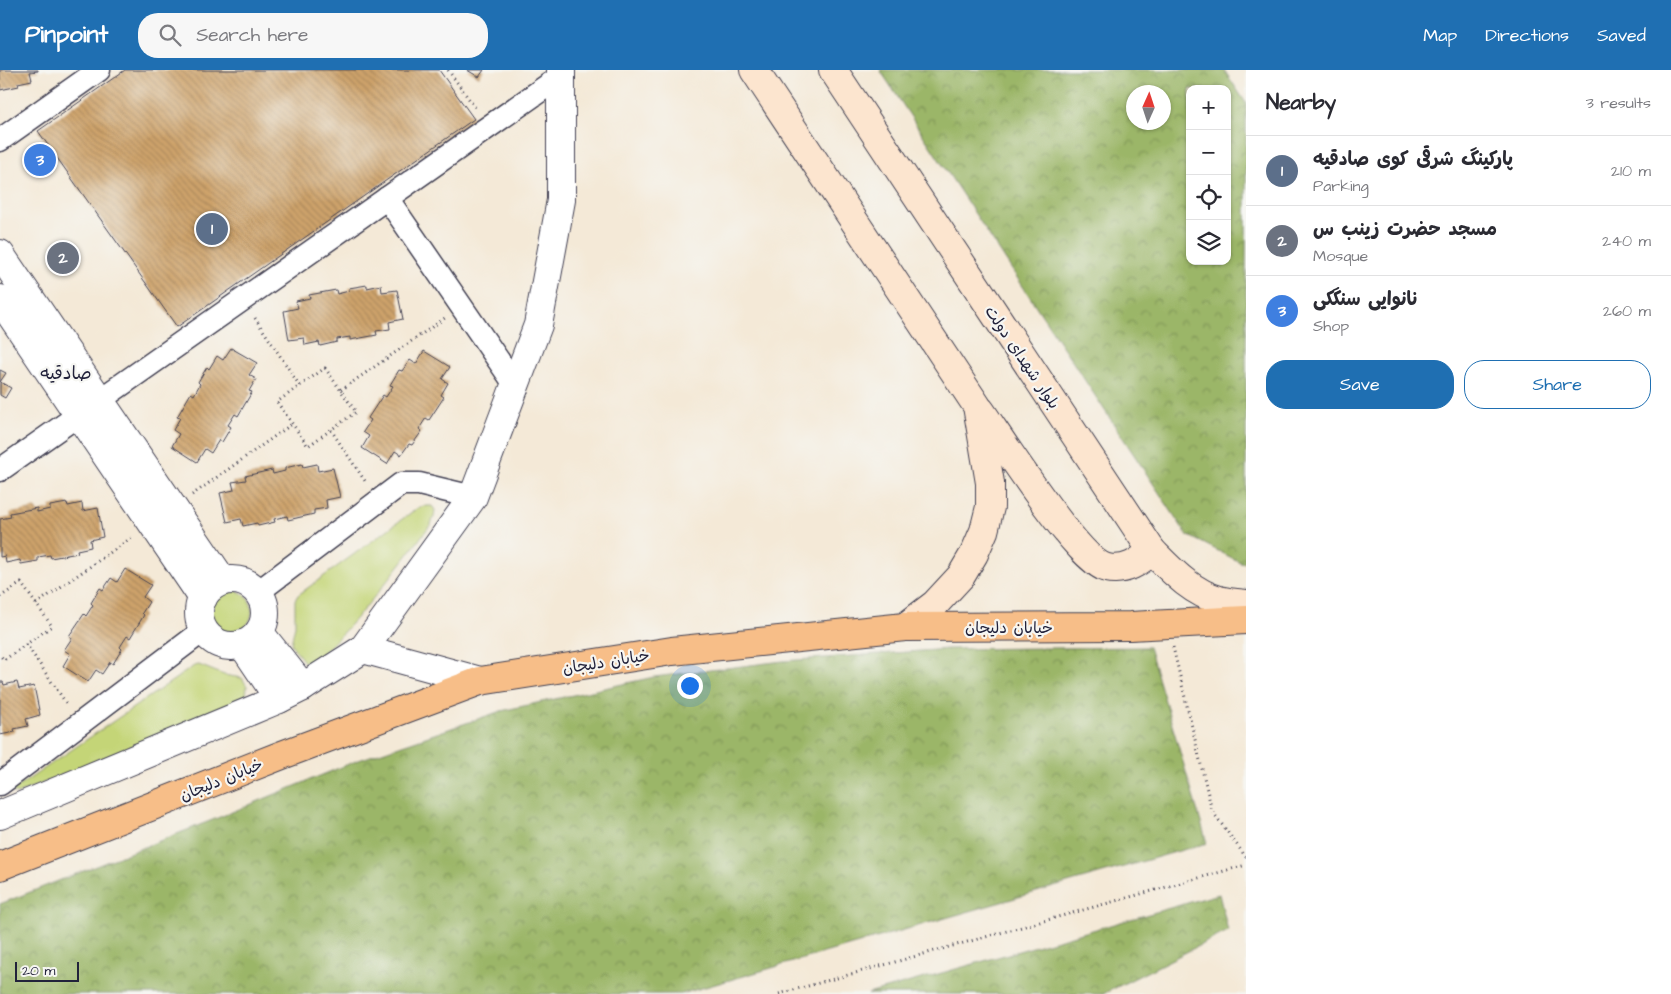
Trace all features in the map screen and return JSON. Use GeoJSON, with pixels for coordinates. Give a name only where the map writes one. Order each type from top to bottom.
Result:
{"type":"FeatureCollection","features":[{"type":"Feature","properties":{"kind":"main road"},"geometry":{"type":"LineString","coordinates":[[754,70],[977,406],[1065,531],[1090,558],[1106,568],[1124,569],[1137,563],[1152,551]]}},
{"type":"Feature","properties":{"kind":"main road","name":"بلوار شهدای دولت"},"geometry":{"type":"LineString","coordinates":[[833,70],[1152,551],[1181,580],[1200,592],[1218,600],[1246,604]]}},
{"type":"Feature","properties":{"kind":"main road"},"geometry":{"type":"LineString","coordinates":[[905,627],[935,604],[961,576],[974,554],[984,531],[990,508],[990,483],[977,406]]}},
{"type":"Feature","properties":{"kind":"main road","name":"خیابان دلیجان"},"geometry":{"type":"LineString","coordinates":[[0,866],[480,681],[672,651],[905,627],[1130,626],[1246,620]]}},
{"type":"Feature","properties":{"kind":"street"},"geometry":{"type":"LineString","coordinates":[[0,140],[99,70]]}},
{"type":"Feature","properties":{"kind":"street"},"geometry":{"type":"LineString","coordinates":[[0,470],[488,127],[561,73]]}},
{"type":"Feature","properties":{"kind":"street"},"geometry":{"type":"LineString","coordinates":[[0,815],[291,693],[363,649],[473,496],[538,325],[561,200],[561,73]]}},
{"type":"Feature","properties":{"kind":"street"},"geometry":{"type":"LineString","coordinates":[[387,198],[516,386]]}},
{"type":"Feature","properties":{"kind":"street"},"geometry":{"type":"LineString","coordinates":[[0,254],[89,407],[163,516],[203,598]]}},
{"type":"Feature","properties":{"kind":"street"},"geometry":{"type":"LineString","coordinates":[[0,299],[89,407]]}},
{"type":"Feature","properties":{"kind":"street"},"geometry":{"type":"LineString","coordinates":[[258,592],[401,484],[419,484],[473,496]]}},
{"type":"Feature","properties":{"kind":"street"},"geometry":{"type":"LineString","coordinates":[[163,516],[223,581]]}},
{"type":"Feature","properties":{"kind":"street"},"geometry":{"type":"LineString","coordinates":[[233,580],[251,586],[258,592],[265,612],[264,622],[250,638],[231,645],[220,643],[211,638],[204,630],[200,619],[200,608],[203,598],[215,585],[223,581],[233,580]]}},
{"type":"Feature","properties":{"kind":"street"},"geometry":{"type":"LineString","coordinates":[[0,784],[204,630]]}},
{"type":"Feature","properties":{"kind":"street"},"geometry":{"type":"LineString","coordinates":[[250,638],[291,693]]}},
{"type":"Feature","properties":{"kind":"street"},"geometry":{"type":"LineString","coordinates":[[363,649],[480,681]]}},
{"type":"Feature","properties":{"kind":"path"},"geometry":{"type":"LineString","coordinates":[[448,70],[488,127]]}},
{"type":"Feature","properties":{"kind":"path"},"geometry":{"type":"LineString","coordinates":[[242,300],[300,386]]}},
{"type":"Feature","properties":{"kind":"path"},"geometry":{"type":"LineString","coordinates":[[341,390],[461,306]]}},
{"type":"Feature","properties":{"kind":"path"},"geometry":{"type":"LineString","coordinates":[[325,368],[341,390],[356,412],[308,446],[277,402],[325,368]]}},
{"type":"Feature","properties":{"kind":"path"},"geometry":{"type":"LineString","coordinates":[[36,604],[292,424]]}},
{"type":"Feature","properties":{"kind":"path"},"geometry":{"type":"LineString","coordinates":[[331,430],[378,501]]}},
{"type":"Feature","properties":{"kind":"path"},"geometry":{"type":"LineString","coordinates":[[0,597],[21,582],[52,626],[4,660],[0,655]]}},
{"type":"Feature","properties":{"kind":"path"},"geometry":{"type":"LineString","coordinates":[[1168,624],[1212,811],[1246,857]]}},
{"type":"Feature","properties":{"kind":"path"},"geometry":{"type":"LineString","coordinates":[[26,644],[80,723]]}},
{"type":"Feature","properties":{"kind":"path"},"geometry":{"type":"LineString","coordinates":[[778,994],[1246,865]]}},
{"type":"Feature","properties":{"kind":"green space"},"geometry":{"type":"Polygon","coordinates":[[[880,70],[1224,70],[1246,103],[1246,563],[1240,562],[1187,535],[880,70]]]}},
{"type":"Feature","properties":{"kind":"green space"},"geometry":{"type":"Polygon","coordinates":[[[432,506],[435,510],[434,517],[431,524],[404,560],[362,612],[331,645],[312,663],[304,662],[291,644],[295,625],[295,600],[298,595],[416,509],[432,506]]]}},
{"type":"Feature","properties":{"kind":"green space"},"geometry":{"type":"Polygon","coordinates":[[[235,590],[243,593],[249,599],[252,611],[249,623],[243,629],[227,632],[219,629],[213,623],[210,607],[213,599],[219,593],[235,590]]]}},
{"type":"Feature","properties":{"kind":"green space"},"geometry":{"type":"Polygon","coordinates":[[[1149,647],[1207,843],[681,994],[0,994],[0,904],[356,761],[501,711],[654,677],[783,661],[948,649],[1149,647]]]}},
{"type":"Feature","properties":{"kind":"green space"},"geometry":{"type":"Polygon","coordinates":[[[199,665],[224,675],[242,678],[247,686],[246,696],[243,700],[17,794],[12,792],[194,666],[199,665]]]}},
{"type":"Feature","properties":{"kind":"green space"},"geometry":{"type":"Polygon","coordinates":[[[1219,894],[1228,931],[1103,994],[868,994],[1219,894]]]}},
{"type":"Feature","properties":{"kind":"building"},"geometry":{"type":"Polygon","coordinates":[[[0,70],[38,71],[30,72],[32,80],[18,83],[19,86],[0,90],[0,70]]]}},
{"type":"Feature","properties":{"kind":"building"},"geometry":{"type":"Polygon","coordinates":[[[125,70],[439,70],[474,119],[177,327],[38,131],[125,70]]]}},
{"type":"Feature","properties":{"kind":"building"},"geometry":{"type":"Polygon","coordinates":[[[467,70],[484,70],[479,77],[467,70]]]}},
{"type":"Feature","properties":{"kind":"building"},"geometry":{"type":"Polygon","coordinates":[[[367,285],[367,288],[381,285],[382,292],[397,290],[403,319],[389,322],[390,329],[376,331],[377,335],[350,340],[350,337],[337,339],[337,342],[320,346],[319,342],[305,345],[304,338],[289,340],[284,311],[298,308],[296,301],[310,298],[309,295],[336,290],[337,294],[349,291],[349,288],[367,285]]]}},
{"type":"Feature","properties":{"kind":"building"},"geometry":{"type":"Polygon","coordinates":[[[231,348],[257,363],[249,375],[256,379],[249,391],[252,392],[238,416],[235,414],[228,425],[231,427],[222,442],[219,440],[211,453],[205,449],[197,462],[172,446],[179,434],[173,430],[180,418],[177,417],[191,393],[194,395],[200,384],[198,382],[207,367],[209,369],[217,356],[223,360],[231,348]]]}},
{"type":"Feature","properties":{"kind":"building"},"geometry":{"type":"Polygon","coordinates":[[[424,351],[450,367],[442,379],[448,383],[441,395],[444,397],[429,420],[426,418],[419,429],[422,431],[412,445],[409,444],[401,455],[395,451],[387,464],[362,448],[369,436],[363,432],[371,420],[368,418],[383,395],[386,397],[393,386],[390,385],[399,370],[402,371],[410,360],[416,364],[424,351]]]}},
{"type":"Feature","properties":{"kind":"building"},"geometry":{"type":"Polygon","coordinates":[[[0,370],[6,373],[0,382],[0,370]]]}},
{"type":"Feature","properties":{"kind":"building"},"geometry":{"type":"Polygon","coordinates":[[[0,382],[11,388],[5,398],[0,395],[0,382]]]}},
{"type":"Feature","properties":{"kind":"building"},"geometry":{"type":"Polygon","coordinates":[[[302,464],[303,467],[317,464],[318,471],[333,468],[340,497],[326,500],[327,508],[314,510],[314,514],[288,520],[287,516],[274,519],[275,522],[258,526],[257,523],[243,526],[241,519],[227,522],[220,493],[234,490],[232,482],[246,480],[245,476],[272,470],[273,474],[285,471],[285,468],[302,464]]]}},
{"type":"Feature","properties":{"kind":"building"},"geometry":{"type":"Polygon","coordinates":[[[67,503],[68,506],[82,503],[83,511],[98,508],[103,537],[90,540],[91,547],[77,550],[78,553],[51,558],[50,555],[38,557],[38,561],[21,564],[20,560],[6,563],[5,556],[0,557],[0,519],[11,517],[10,513],[37,508],[37,512],[50,509],[50,506],[67,503]]]}},
{"type":"Feature","properties":{"kind":"building"},"geometry":{"type":"Polygon","coordinates":[[[125,569],[151,585],[143,597],[149,602],[142,613],[144,615],[130,638],[127,636],[120,647],[122,649],[113,664],[110,662],[102,674],[96,670],[88,682],[63,666],[70,654],[64,650],[72,638],[69,636],[84,614],[86,616],[100,588],[103,590],[111,578],[117,582],[125,569]]]}},
{"type":"Feature","properties":{"kind":"building"},"geometry":{"type":"Polygon","coordinates":[[[0,682],[3,682],[4,685],[17,682],[19,689],[34,686],[40,715],[26,719],[28,726],[14,729],[15,732],[0,735],[0,682]]]}},
{"type":"Feature","properties":{"kind":"place","name":"نانوایی سنگکی"},"geometry":{"type":"Point","coordinates":[40,160]}},
{"type":"Feature","properties":{"kind":"place","name":"پارکینگ شرقی کوی صادقیه"},"geometry":{"type":"Point","coordinates":[212,229]}},
{"type":"Feature","properties":{"kind":"place","name":"مسجد حضرت زینب س"},"geometry":{"type":"Point","coordinates":[63,258]}},
{"type":"Feature","properties":{"kind":"district","name":"صادقیه"},"geometry":{"type":"Point","coordinates":[66,373]}}]}
